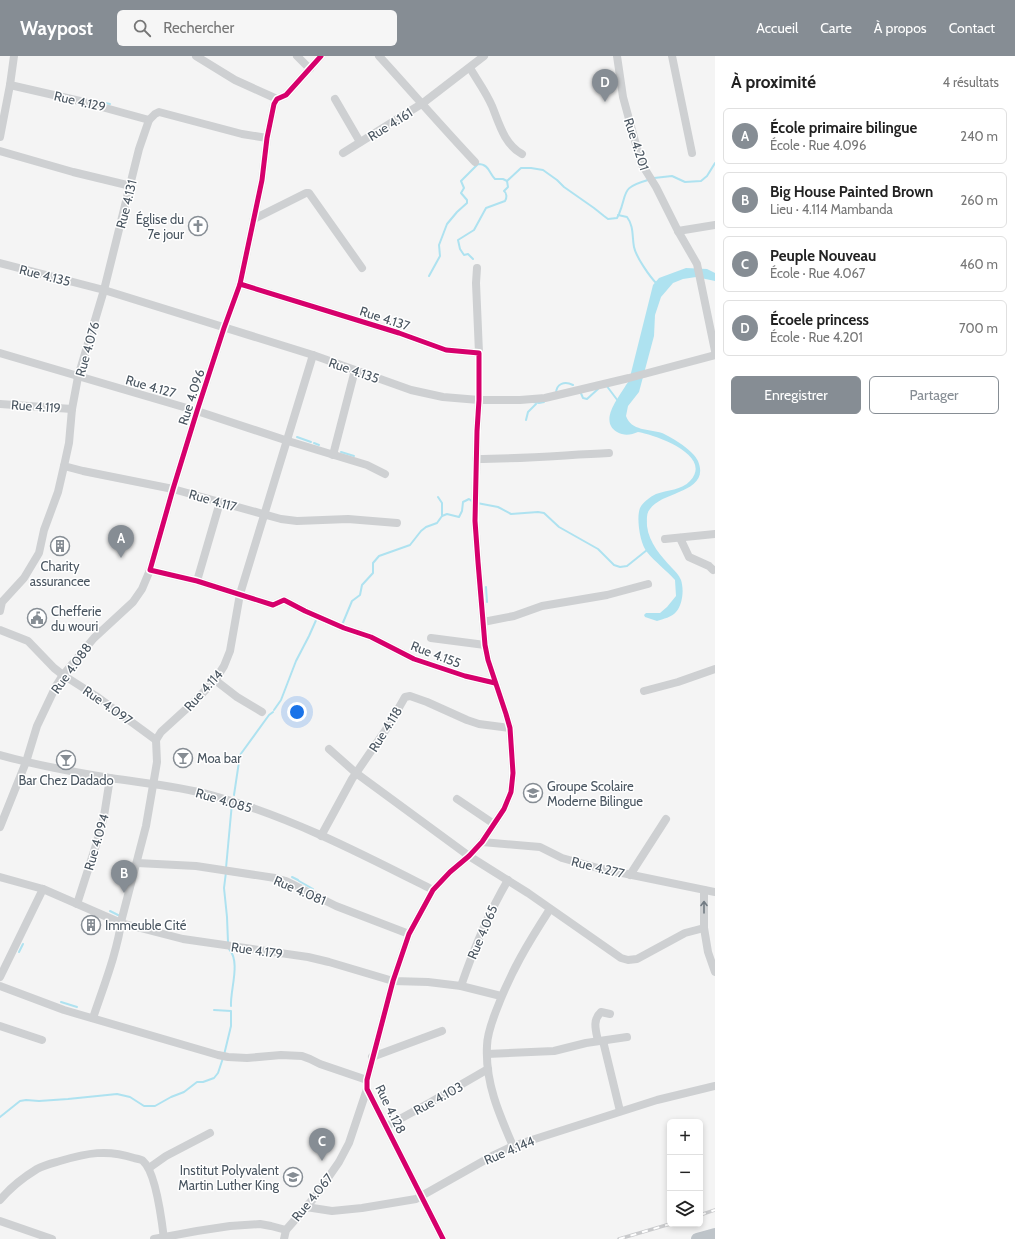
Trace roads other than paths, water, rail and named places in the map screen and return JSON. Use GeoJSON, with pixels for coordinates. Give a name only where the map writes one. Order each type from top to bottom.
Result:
{"type":"FeatureCollection","features":[{"type":"Feature","properties":{"kind":"highway"},"geometry":{"type":"LineString","coordinates":[[697,1239],[715,1234]]}},
{"type":"Feature","properties":{"kind":"street"},"geometry":{"type":"LineString","coordinates":[[0,137],[14,56]]}},
{"type":"Feature","properties":{"kind":"street"},"geometry":{"type":"LineString","coordinates":[[196,56],[235,80],[277,99],[286,95],[321,56]]}},
{"type":"Feature","properties":{"kind":"street"},"geometry":{"type":"LineString","coordinates":[[297,56],[310,69]]}},
{"type":"Feature","properties":{"kind":"street","name":"Rue 4.161"},"geometry":{"type":"LineString","coordinates":[[343,153],[423,103],[379,56]]}},
{"type":"Feature","properties":{"kind":"street"},"geometry":{"type":"LineString","coordinates":[[475,162],[423,103],[484,56]]}},
{"type":"Feature","properties":{"kind":"street","name":"Rue 4.201"},"geometry":{"type":"LineString","coordinates":[[616,56],[623,97],[641,163],[656,187],[698,268],[715,350]]}},
{"type":"Feature","properties":{"kind":"street"},"geometry":{"type":"LineString","coordinates":[[672,56],[692,153]]}},
{"type":"Feature","properties":{"kind":"street"},"geometry":{"type":"LineString","coordinates":[[470,68],[491,105],[503,133],[510,144],[522,154]]}},
{"type":"Feature","properties":{"kind":"street","name":"Rue 4.129"},"geometry":{"type":"LineString","coordinates":[[10,85],[80,101],[149,120]]}},
{"type":"Feature","properties":{"kind":"street","name":"Rue 4.096"},"geometry":{"type":"LineString","coordinates":[[150,570],[173,489],[224,328],[240,284],[262,180],[272,109],[277,99]]}},
{"type":"Feature","properties":{"kind":"street"},"geometry":{"type":"LineString","coordinates":[[335,99],[360,142]]}},
{"type":"Feature","properties":{"kind":"street"},"geometry":{"type":"LineString","coordinates":[[149,120],[159,112],[242,134],[267,138]]}},
{"type":"Feature","properties":{"kind":"street","name":"Rue 4.131"},"geometry":{"type":"LineString","coordinates":[[104,290],[131,186],[139,148],[149,120]]}},
{"type":"Feature","properties":{"kind":"street"},"geometry":{"type":"LineString","coordinates":[[0,151],[73,172],[131,186]]}},
{"type":"Feature","properties":{"kind":"street"},"geometry":{"type":"LineString","coordinates":[[254,219],[306,193],[310,193],[362,268]]}},
{"type":"Feature","properties":{"kind":"street"},"geometry":{"type":"LineString","coordinates":[[678,231],[715,225]]}},
{"type":"Feature","properties":{"kind":"street","name":"Rue 4.135"},"geometry":{"type":"LineString","coordinates":[[0,263],[104,290],[313,355],[411,390],[443,397],[480,400],[520,400],[546,398],[715,355]]}},
{"type":"Feature","properties":{"kind":"street"},"geometry":{"type":"LineString","coordinates":[[477,268],[476,283],[480,400]]}},
{"type":"Feature","properties":{"kind":"street","name":"Rue 4.137"},"geometry":{"type":"LineString","coordinates":[[240,284],[399,333],[446,350],[479,353]]}},
{"type":"Feature","properties":{"kind":"street","name":"Rue 4.076"},"geometry":{"type":"LineString","coordinates":[[72,409],[78,377],[104,290]]}},
{"type":"Feature","properties":{"kind":"street","name":"Rue 4.127"},"geometry":{"type":"LineString","coordinates":[[0,353],[198,411],[288,441],[367,464],[385,474]]}},
{"type":"Feature","properties":{"kind":"street","name":"Rue 4.114"},"geometry":{"type":"LineString","coordinates":[[156,740],[161,732],[196,700],[215,680],[224,666],[230,651],[240,594],[288,441],[313,355]]}},
{"type":"Feature","properties":{"kind":"street"},"geometry":{"type":"LineString","coordinates":[[333,455],[355,370]]}},
{"type":"Feature","properties":{"kind":"street","name":"Rue 4.128"},"geometry":{"type":"LineString","coordinates":[[443,1239],[367,1089],[367,1080],[393,981],[409,934],[433,890],[482,842],[504,809],[511,792],[513,773],[510,728],[488,660],[485,645],[475,521],[477,431],[480,400]]}},
{"type":"Feature","properties":{"kind":"street","name":"Rue 4.119"},"geometry":{"type":"LineString","coordinates":[[0,404],[72,409]]}},
{"type":"Feature","properties":{"kind":"street"},"geometry":{"type":"LineString","coordinates":[[0,611],[2,602],[24,578],[42,547],[44,530],[58,492],[69,443],[72,409]]}},
{"type":"Feature","properties":{"kind":"street"},"geometry":{"type":"LineString","coordinates":[[476,459],[508,459],[533,456],[609,453]]}},
{"type":"Feature","properties":{"kind":"street","name":"Rue 4.117"},"geometry":{"type":"LineString","coordinates":[[64,466],[173,489],[281,519],[297,521],[348,520],[397,523]]}},
{"type":"Feature","properties":{"kind":"street"},"geometry":{"type":"LineString","coordinates":[[197,581],[220,502]]}},
{"type":"Feature","properties":{"kind":"street"},"geometry":{"type":"LineString","coordinates":[[665,539],[715,534]]}},
{"type":"Feature","properties":{"kind":"street"},"geometry":{"type":"LineString","coordinates":[[680,538],[690,557],[709,566],[713,570]]}},
{"type":"Feature","properties":{"kind":"street"},"geometry":{"type":"LineString","coordinates":[[150,570],[197,581],[240,594]]}},
{"type":"Feature","properties":{"kind":"street","name":"Rue 4.088"},"geometry":{"type":"LineString","coordinates":[[0,828],[26,762],[37,726],[53,691],[63,674],[94,638],[133,602],[142,589],[150,570]]}},
{"type":"Feature","properties":{"kind":"street"},"geometry":{"type":"LineString","coordinates":[[483,622],[514,616],[542,606],[607,595],[648,584]]}},
{"type":"Feature","properties":{"kind":"street","name":"Rue 4.155"},"geometry":{"type":"LineString","coordinates":[[240,594],[273,605],[284,600],[344,628],[371,637],[414,658],[465,676],[495,683]]}},
{"type":"Feature","properties":{"kind":"street","name":"Rue 4.097"},"geometry":{"type":"LineString","coordinates":[[0,630],[28,641],[54,668],[115,709],[156,740]]}},
{"type":"Feature","properties":{"kind":"street"},"geometry":{"type":"LineString","coordinates":[[431,638],[485,645]]}},
{"type":"Feature","properties":{"kind":"street"},"geometry":{"type":"LineString","coordinates":[[644,691],[678,682],[715,668]]}},
{"type":"Feature","properties":{"kind":"street"},"geometry":{"type":"LineString","coordinates":[[215,680],[237,697],[262,712]]}},
{"type":"Feature","properties":{"kind":"street","name":"Rue 4.118"},"geometry":{"type":"LineString","coordinates":[[321,836],[356,773],[389,725],[403,699],[407,696],[427,702],[479,724],[510,728]]}},
{"type":"Feature","properties":{"kind":"street"},"geometry":{"type":"LineString","coordinates":[[93,1018],[114,956],[146,826],[157,762],[156,740]]}},
{"type":"Feature","properties":{"kind":"street"},"geometry":{"type":"LineString","coordinates":[[329,749],[356,773],[469,856],[508,880],[614,954],[628,960],[637,959],[685,934],[704,928]]}},
{"type":"Feature","properties":{"kind":"street","name":"Rue 4.085"},"geometry":{"type":"LineString","coordinates":[[0,755],[26,762],[210,795],[252,808],[283,819],[321,836],[433,890]]}},
{"type":"Feature","properties":{"kind":"street","name":"Rue 4.094"},"geometry":{"type":"LineString","coordinates":[[78,904],[102,823],[110,778]]}},
{"type":"Feature","properties":{"kind":"street"},"geometry":{"type":"LineString","coordinates":[[457,799],[494,824]]}},
{"type":"Feature","properties":{"kind":"street"},"geometry":{"type":"LineString","coordinates":[[630,875],[666,819]]}},
{"type":"Feature","properties":{"kind":"street","name":"Rue 4.277"},"geometry":{"type":"LineString","coordinates":[[482,842],[540,847],[562,858],[598,868],[715,892]]}},
{"type":"Feature","properties":{"kind":"street","name":"Rue 4.081"},"geometry":{"type":"LineString","coordinates":[[136,863],[196,866],[275,878],[286,881],[336,906],[409,934]]}},
{"type":"Feature","properties":{"kind":"street","name":"Rue 4.179"},"geometry":{"type":"LineString","coordinates":[[0,877],[43,889],[121,923],[183,939],[308,957],[393,981],[428,982],[461,986],[501,996]]}},
{"type":"Feature","properties":{"kind":"street","name":"Rue 4.065"},"geometry":{"type":"LineString","coordinates":[[461,986],[473,951],[487,918],[508,880]]}},
{"type":"Feature","properties":{"kind":"street"},"geometry":{"type":"LineString","coordinates":[[0,977],[43,889]]}},
{"type":"Feature","properties":{"kind":"street"},"geometry":{"type":"LineString","coordinates":[[704,890],[704,928],[708,952],[715,972]]}},
{"type":"Feature","properties":{"kind":"street"},"geometry":{"type":"LineString","coordinates":[[513,1146],[497,1109],[491,1088],[488,1069],[487,1045],[491,1026],[501,996],[517,961],[550,909]]}},
{"type":"Feature","properties":{"kind":"street"},"geometry":{"type":"LineString","coordinates":[[0,986],[64,1010],[228,1057],[247,1058],[281,1055],[302,1056],[310,1058],[320,1064],[367,1080]]}},
{"type":"Feature","properties":{"kind":"street"},"geometry":{"type":"LineString","coordinates":[[610,1014],[601,1012],[597,1016],[594,1023],[620,1111]]}},
{"type":"Feature","properties":{"kind":"street"},"geometry":{"type":"LineString","coordinates":[[0,1026],[42,1040]]}},
{"type":"Feature","properties":{"kind":"street"},"geometry":{"type":"LineString","coordinates":[[372,1057],[442,1031]]}},
{"type":"Feature","properties":{"kind":"street"},"geometry":{"type":"LineString","coordinates":[[487,1054],[554,1051],[586,1043],[627,1037]]}},
{"type":"Feature","properties":{"kind":"street","name":"Rue 4.103"},"geometry":{"type":"LineString","coordinates":[[387,1126],[488,1069]]}},
{"type":"Feature","properties":{"kind":"street","name":"Rue 4.144"},"geometry":{"type":"LineString","coordinates":[[306,1207],[332,1210],[362,1208],[405,1201],[422,1196],[494,1155],[513,1146],[657,1100],[715,1086]]}},
{"type":"Feature","properties":{"kind":"street","name":"Rue 4.067"},"geometry":{"type":"LineString","coordinates":[[284,1239],[286,1230],[306,1207],[340,1162],[349,1143],[367,1089]]}},
{"type":"Feature","properties":{"kind":"street"},"geometry":{"type":"LineString","coordinates":[[149,1168],[166,1156],[210,1133]]}},
{"type":"Feature","properties":{"kind":"street"},"geometry":{"type":"LineString","coordinates":[[0,1200],[5,1193],[38,1168],[81,1154],[103,1152],[124,1154],[142,1160],[149,1168],[158,1197],[164,1238]]}},
{"type":"Feature","properties":{"kind":"street"},"geometry":{"type":"LineString","coordinates":[[0,1221],[52,1239]]}},
{"type":"Feature","properties":{"kind":"street"},"geometry":{"type":"LineString","coordinates":[[154,1239],[230,1226],[260,1224],[286,1230]]}},
{"type":"Feature","properties":{"kind":"water"},"geometry":{"type":"Polygon","coordinates":[[[686,268],[707,269],[715,273],[715,281],[696,277],[683,279],[673,283],[661,297],[655,315],[654,336],[639,392],[628,406],[626,416],[628,421],[636,427],[662,433],[682,445],[692,453],[698,461],[700,472],[698,479],[692,486],[664,498],[656,503],[648,513],[647,526],[650,538],[660,554],[679,576],[682,588],[680,605],[676,612],[670,617],[657,621],[645,617],[644,615],[646,613],[660,613],[667,607],[676,596],[675,580],[653,559],[642,543],[639,531],[639,512],[643,504],[654,495],[679,488],[687,484],[695,472],[694,463],[689,455],[657,437],[638,432],[628,435],[617,432],[612,427],[610,415],[612,408],[629,379],[653,285],[659,278],[686,268]]]}},
{"type":"Feature","properties":{"kind":"waterway"},"geometry":{"type":"LineString","coordinates":[[96,101],[110,104]]}},
{"type":"Feature","properties":{"kind":"waterway"},"geometry":{"type":"LineString","coordinates":[[654,178],[672,176],[685,182],[701,181],[707,176],[715,163]]}},
{"type":"Feature","properties":{"kind":"waterway"},"geometry":{"type":"LineString","coordinates":[[429,276],[440,256],[439,245],[447,224],[467,203],[467,200],[461,193],[464,188],[461,181],[478,164],[482,164],[487,167],[495,179],[503,179],[507,181]]}},
{"type":"Feature","properties":{"kind":"waterway"},"geometry":{"type":"LineString","coordinates":[[507,181],[521,168],[543,170],[608,219],[617,218],[626,192],[629,188],[648,180]]}},
{"type":"Feature","properties":{"kind":"waterway"},"geometry":{"type":"LineString","coordinates":[[473,259],[468,254],[464,255],[460,249],[458,240],[474,230],[486,208],[505,201],[506,193],[504,191],[508,187],[507,181]]}},
{"type":"Feature","properties":{"kind":"waterway"},"geometry":{"type":"LineString","coordinates":[[618,215],[627,217],[629,220],[637,256],[657,284]]}},
{"type":"Feature","properties":{"kind":"waterway"},"geometry":{"type":"LineString","coordinates":[[556,394],[556,390],[559,385],[564,383],[573,385]]}},
{"type":"Feature","properties":{"kind":"waterway"},"geometry":{"type":"LineString","coordinates":[[606,385],[618,401]]}},
{"type":"Feature","properties":{"kind":"waterway"},"geometry":{"type":"LineString","coordinates":[[580,391],[583,398],[587,399],[598,389]]}},
{"type":"Feature","properties":{"kind":"waterway"},"geometry":{"type":"LineString","coordinates":[[533,402],[544,402]]}},
{"type":"Feature","properties":{"kind":"waterway"},"geometry":{"type":"LineString","coordinates":[[526,420],[528,412],[536,404]]}},
{"type":"Feature","properties":{"kind":"waterway"},"geometry":{"type":"LineString","coordinates":[[297,437],[311,442]]}},
{"type":"Feature","properties":{"kind":"waterway"},"geometry":{"type":"LineString","coordinates":[[314,443],[319,445]]}},
{"type":"Feature","properties":{"kind":"waterway"},"geometry":{"type":"LineString","coordinates":[[341,452],[354,456]]}},
{"type":"Feature","properties":{"kind":"waterway"},"geometry":{"type":"LineString","coordinates":[[438,497],[442,503],[442,516]]}},
{"type":"Feature","properties":{"kind":"waterway"},"geometry":{"type":"LineString","coordinates":[[342,625],[352,601],[360,595],[362,585],[373,573],[373,563],[379,556],[410,545],[421,531],[426,527],[437,523],[442,516],[447,514],[459,517],[462,511],[463,502],[469,499],[473,502]]}},
{"type":"Feature","properties":{"kind":"waterway"},"geometry":{"type":"LineString","coordinates":[[477,503],[498,507],[511,514],[544,513],[559,527],[598,549],[614,565],[620,567],[627,566],[647,550]]}},
{"type":"Feature","properties":{"kind":"waterway"},"geometry":{"type":"LineString","coordinates":[[486,587],[487,602]]}},
{"type":"Feature","properties":{"kind":"waterway"},"geometry":{"type":"LineString","coordinates":[[274,710],[281,700],[296,661],[317,618]]}},
{"type":"Feature","properties":{"kind":"waterway"},"geometry":{"type":"LineString","coordinates":[[234,795],[240,755],[269,715],[273,712]]}},
{"type":"Feature","properties":{"kind":"waterway"},"geometry":{"type":"LineString","coordinates":[[226,868],[232,803]]}},
{"type":"Feature","properties":{"kind":"waterway"},"geometry":{"type":"LineString","coordinates":[[226,872],[224,888],[228,942]]}},
{"type":"Feature","properties":{"kind":"waterway"},"geometry":{"type":"LineString","coordinates":[[292,877],[298,880]]}},
{"type":"Feature","properties":{"kind":"waterway"},"geometry":{"type":"LineString","coordinates":[[299,881],[313,889]]}},
{"type":"Feature","properties":{"kind":"waterway"},"geometry":{"type":"LineString","coordinates":[[110,911],[120,916]]}},
{"type":"Feature","properties":{"kind":"waterway"},"geometry":{"type":"LineString","coordinates":[[19,952],[23,944]]}},
{"type":"Feature","properties":{"kind":"waterway"},"geometry":{"type":"LineString","coordinates":[[229,949],[234,961],[235,969],[231,1006]]}},
{"type":"Feature","properties":{"kind":"waterway"},"geometry":{"type":"LineString","coordinates":[[61,1002],[77,1007]]}},
{"type":"Feature","properties":{"kind":"waterway"},"geometry":{"type":"LineString","coordinates":[[214,1010],[231,1011],[231,1026],[224,1055]]}},
{"type":"Feature","properties":{"kind":"waterway"},"geometry":{"type":"LineString","coordinates":[[0,1117],[20,1101],[26,1100],[39,1101],[117,1094],[130,1097],[144,1106],[155,1106],[184,1092],[197,1082],[203,1082],[214,1078],[218,1073],[223,1058]]}},
{"type":"Feature","properties":{"kind":"railway"},"geometry":{"type":"LineString","coordinates":[[703,1214],[715,1210]]}},
{"type":"Feature","properties":{"kind":"railway"},"geometry":{"type":"LineString","coordinates":[[619,1239],[667,1225]]}},
{"type":"Feature","properties":{"kind":"place","name":"Écoele princess"},"geometry":{"type":"Point","coordinates":[605,102]}},
{"type":"Feature","properties":{"kind":"place","name":"Église du 7e jour"},"geometry":{"type":"Point","coordinates":[198,226]}},
{"type":"Feature","properties":{"kind":"place","name":"Charity assurancee"},"geometry":{"type":"Point","coordinates":[60,546]}},
{"type":"Feature","properties":{"kind":"place","name":"École primaire bilingue"},"geometry":{"type":"Point","coordinates":[121,558]}},
{"type":"Feature","properties":{"kind":"place","name":"Chefferie du wouri"},"geometry":{"type":"Point","coordinates":[37,618]}},
{"type":"Feature","properties":{"kind":"place","name":"Moa bar"},"geometry":{"type":"Point","coordinates":[183,758]}},
{"type":"Feature","properties":{"kind":"place","name":"Bar Chez Dadado"},"geometry":{"type":"Point","coordinates":[66,760]}},
{"type":"Feature","properties":{"kind":"place","name":"Groupe Scolaire Moderne Bilingue"},"geometry":{"type":"Point","coordinates":[533,793]}},
{"type":"Feature","properties":{"kind":"place","name":"Big House Painted Brown"},"geometry":{"type":"Point","coordinates":[124,893]}},
{"type":"Feature","properties":{"kind":"place","name":"Immeuble Cité"},"geometry":{"type":"Point","coordinates":[91,925]}},
{"type":"Feature","properties":{"kind":"place","name":"Peuple Nouveau"},"geometry":{"type":"Point","coordinates":[322,1161]}},
{"type":"Feature","properties":{"kind":"place","name":"Institut Polyvalent Martin Luther King"},"geometry":{"type":"Point","coordinates":[293,1177]}}]}
